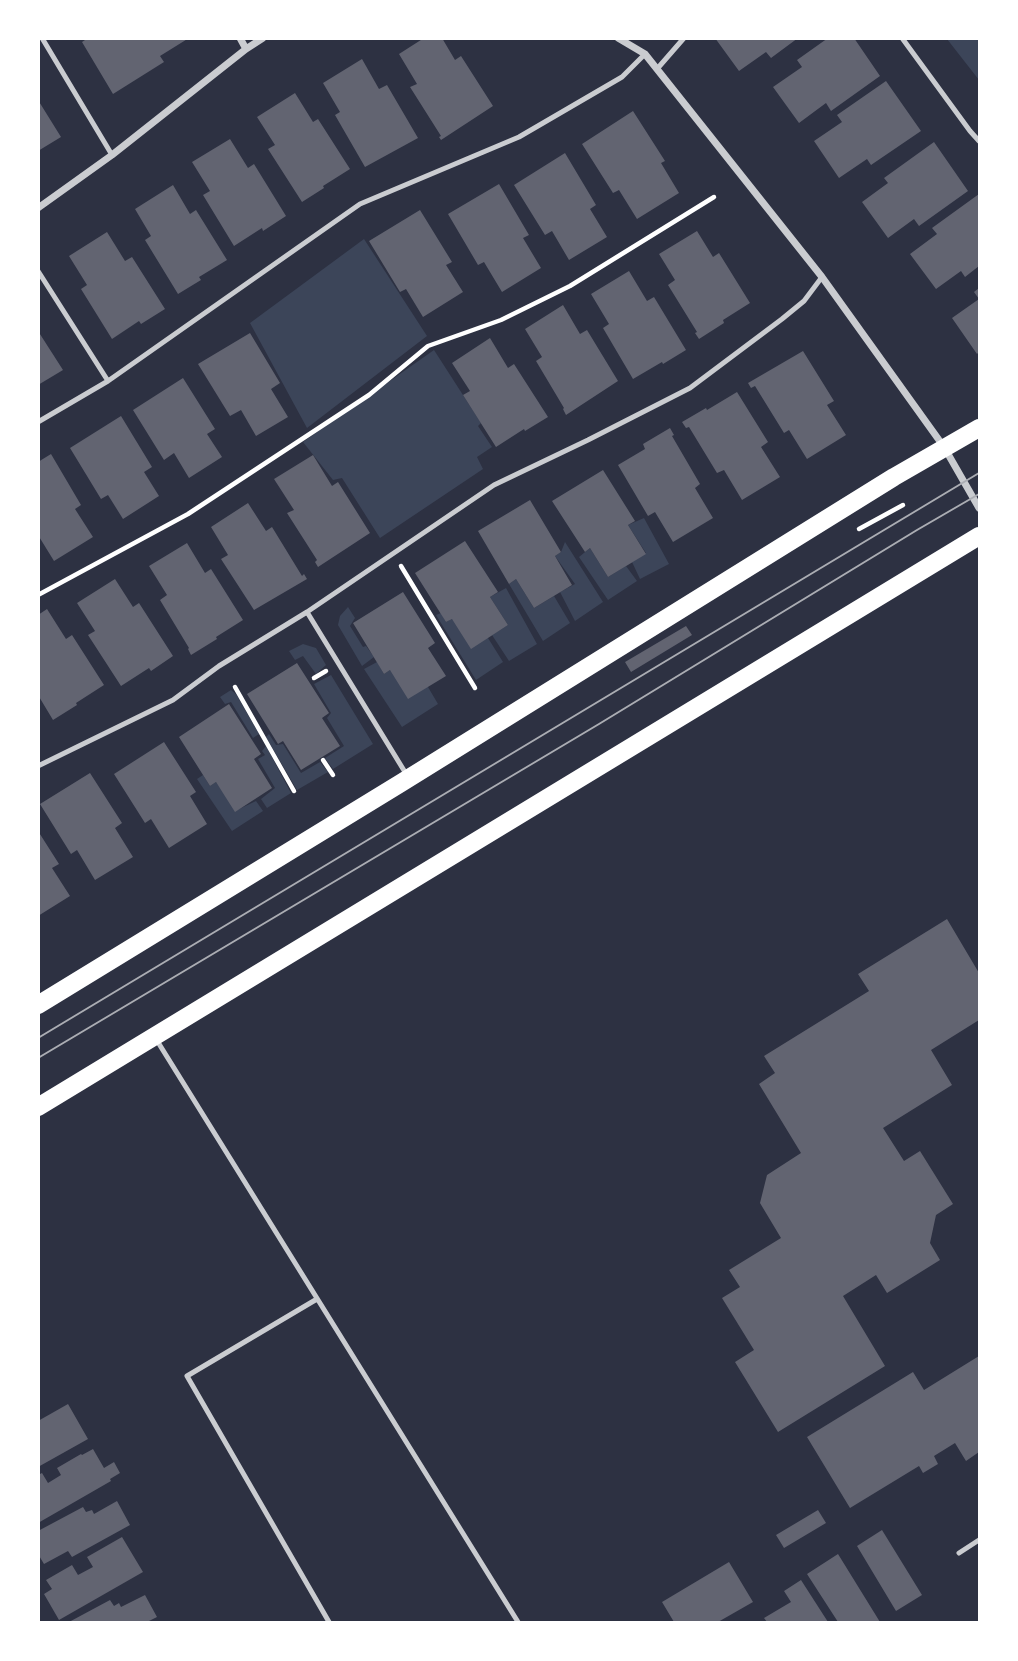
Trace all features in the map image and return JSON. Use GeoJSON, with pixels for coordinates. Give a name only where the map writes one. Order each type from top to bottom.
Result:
{"type":"FeatureCollection","features":[{"type":"Feature","properties":{"kind":"main road"},"geometry":{"type":"LineString","coordinates":[[38,1005],[979,428]]}},
{"type":"Feature","properties":{"kind":"main road"},"geometry":{"type":"LineString","coordinates":[[38,1107],[979,536]]}},
{"type":"Feature","properties":{"kind":"street"},"geometry":{"type":"LineString","coordinates":[[240,38],[246,49]]}},
{"type":"Feature","properties":{"kind":"street"},"geometry":{"type":"LineString","coordinates":[[38,208],[112,155],[263,38]]}},
{"type":"Feature","properties":{"kind":"street"},"geometry":{"type":"LineString","coordinates":[[618,38],[645,54],[822,277],[944,447],[979,509]]}},
{"type":"Feature","properties":{"kind":"lane"},"geometry":{"type":"LineString","coordinates":[[42,38],[112,155]]}},
{"type":"Feature","properties":{"kind":"lane"},"geometry":{"type":"LineString","coordinates":[[657,69],[684,38]]}},
{"type":"Feature","properties":{"kind":"lane"},"geometry":{"type":"LineString","coordinates":[[902,38],[979,141]]}},
{"type":"Feature","properties":{"kind":"lane"},"geometry":{"type":"LineString","coordinates":[[38,422],[108,381],[360,204],[519,137],[622,77],[645,54]]}},
{"type":"Feature","properties":{"kind":"lane"},"geometry":{"type":"LineString","coordinates":[[38,271],[108,381]]}},
{"type":"Feature","properties":{"kind":"lane"},"geometry":{"type":"LineString","coordinates":[[38,766],[173,700],[219,666],[307,612],[494,485],[690,388],[790,313],[804,301],[822,277]]}},
{"type":"Feature","properties":{"kind":"lane"},"geometry":{"type":"LineString","coordinates":[[307,612],[409,778]]}},
{"type":"Feature","properties":{"kind":"lane"},"geometry":{"type":"LineString","coordinates":[[154,1036],[518,1622]]}},
{"type":"Feature","properties":{"kind":"lane"},"geometry":{"type":"LineString","coordinates":[[317,1299],[187,1376],[329,1622]]}},
{"type":"Feature","properties":{"kind":"lane"},"geometry":{"type":"LineString","coordinates":[[959,1553],[979,1540]]}},
{"type":"Feature","properties":{"kind":"path"},"geometry":{"type":"LineString","coordinates":[[38,595],[188,514],[369,395],[428,346],[501,320],[570,286],[714,197]]}},
{"type":"Feature","properties":{"kind":"path"},"geometry":{"type":"LineString","coordinates":[[859,528],[903,505]]}},
{"type":"Feature","properties":{"kind":"path"},"geometry":{"type":"LineString","coordinates":[[393,553],[475,688]]}},
{"type":"Feature","properties":{"kind":"path"},"geometry":{"type":"LineString","coordinates":[[314,678],[327,670]]}},
{"type":"Feature","properties":{"kind":"path"},"geometry":{"type":"LineString","coordinates":[[235,687],[294,791]]}},
{"type":"Feature","properties":{"kind":"path"},"geometry":{"type":"LineString","coordinates":[[323,760],[333,775]]}},
{"type":"Feature","properties":{"kind":"shaded area"},"geometry":{"type":"Polygon","coordinates":[[[947,39],[979,39],[979,80],[947,39]]]}},
{"type":"Feature","properties":{"kind":"shaded area"},"geometry":{"type":"Polygon","coordinates":[[[364,239],[427,336],[307,428],[250,323],[364,239]]]}},
{"type":"Feature","properties":{"kind":"shaded area"},"geometry":{"type":"Polygon","coordinates":[[[434,350],[481,423],[478,426],[492,447],[477,457],[483,469],[380,538],[342,478],[333,480],[303,442],[434,350]]]}},
{"type":"Feature","properties":{"kind":"shaded area"},"geometry":{"type":"Polygon","coordinates":[[[644,518],[669,564],[640,579],[632,562],[646,553],[628,525],[644,518]]]}},
{"type":"Feature","properties":{"kind":"shaded area"},"geometry":{"type":"Polygon","coordinates":[[[565,542],[603,602],[575,621],[560,592],[575,584],[555,556],[561,552],[565,542]]]}},
{"type":"Feature","properties":{"kind":"shaded area"},"geometry":{"type":"Polygon","coordinates":[[[590,548],[608,577],[626,566],[637,581],[608,600],[579,557],[590,548]]]}},
{"type":"Feature","properties":{"kind":"shaded area"},"geometry":{"type":"Polygon","coordinates":[[[516,579],[534,608],[554,596],[570,623],[543,641],[509,584],[516,579]]]}},
{"type":"Feature","properties":{"kind":"shaded area"},"geometry":{"type":"Polygon","coordinates":[[[506,588],[537,644],[509,661],[492,635],[508,625],[490,597],[506,588]]]}},
{"type":"Feature","properties":{"kind":"shaded area"},"geometry":{"type":"Polygon","coordinates":[[[348,607],[355,618],[350,626],[363,647],[366,646],[374,657],[362,666],[338,625],[340,616],[348,607]]]}},
{"type":"Feature","properties":{"kind":"shaded area"},"geometry":{"type":"Polygon","coordinates":[[[441,613],[446,622],[452,619],[488,638],[503,662],[476,680],[436,615],[441,613]]]}},
{"type":"Feature","properties":{"kind":"shaded area"},"geometry":{"type":"Polygon","coordinates":[[[303,644],[316,648],[326,665],[316,674],[303,656],[295,660],[289,651],[303,644]]]}},
{"type":"Feature","properties":{"kind":"shaded area"},"geometry":{"type":"Polygon","coordinates":[[[377,662],[384,674],[390,670],[428,687],[438,704],[402,727],[364,669],[377,662]]]}},
{"type":"Feature","properties":{"kind":"shaded area"},"geometry":{"type":"Polygon","coordinates":[[[331,675],[373,744],[333,769],[325,758],[344,746],[327,718],[331,713],[314,684],[331,675]]]}},
{"type":"Feature","properties":{"kind":"shaded area"},"geometry":{"type":"Polygon","coordinates":[[[231,690],[259,734],[253,738],[231,702],[225,704],[220,697],[231,690]]]}},
{"type":"Feature","properties":{"kind":"shaded area"},"geometry":{"type":"Polygon","coordinates":[[[269,734],[276,745],[283,744],[301,773],[320,762],[328,772],[297,790],[266,737],[269,734]]]}},
{"type":"Feature","properties":{"kind":"shaded area"},"geometry":{"type":"Polygon","coordinates":[[[266,746],[291,793],[267,808],[261,799],[275,788],[258,759],[265,755],[262,751],[266,746]]]}},
{"type":"Feature","properties":{"kind":"shaded area"},"geometry":{"type":"Polygon","coordinates":[[[203,775],[210,786],[216,782],[237,810],[256,801],[263,811],[232,831],[197,779],[203,775]]]}},
{"type":"Feature","properties":{"kind":"building"},"geometry":{"type":"Polygon","coordinates":[[[88,38],[189,38],[160,56],[164,62],[113,94],[82,42],[88,38]]]}},
{"type":"Feature","properties":{"kind":"building"},"geometry":{"type":"Polygon","coordinates":[[[424,38],[442,38],[455,60],[461,56],[493,106],[441,140],[410,87],[417,84],[399,54],[424,38]]]}},
{"type":"Feature","properties":{"kind":"building"},"geometry":{"type":"Polygon","coordinates":[[[715,38],[798,38],[771,58],[766,52],[739,71],[715,38]]]}},
{"type":"Feature","properties":{"kind":"building"},"geometry":{"type":"Polygon","coordinates":[[[828,38],[854,38],[880,76],[831,111],[826,103],[799,123],[773,87],[802,67],[797,60],[828,38]]]}},
{"type":"Feature","properties":{"kind":"building"},"geometry":{"type":"Polygon","coordinates":[[[362,59],[379,89],[387,85],[418,138],[365,167],[335,115],[340,112],[323,83],[362,59]]]}},
{"type":"Feature","properties":{"kind":"building"},"geometry":{"type":"Polygon","coordinates":[[[886,81],[921,131],[871,165],[867,159],[839,178],[814,141],[842,122],[837,115],[886,81]]]}},
{"type":"Feature","properties":{"kind":"building"},"geometry":{"type":"Polygon","coordinates":[[[295,93],[313,122],[318,119],[350,169],[302,202],[268,149],[275,145],[257,117],[295,93]]]}},
{"type":"Feature","properties":{"kind":"building"},"geometry":{"type":"Polygon","coordinates":[[[38,100],[61,137],[38,151],[38,100]]]}},
{"type":"Feature","properties":{"kind":"building"},"geometry":{"type":"Polygon","coordinates":[[[633,111],[665,161],[661,163],[679,193],[637,219],[619,190],[613,193],[582,144],[633,111]]]}},
{"type":"Feature","properties":{"kind":"building"},"geometry":{"type":"Polygon","coordinates":[[[230,139],[248,168],[254,164],[286,216],[234,246],[203,195],[210,191],[192,162],[230,139]]]}},
{"type":"Feature","properties":{"kind":"building"},"geometry":{"type":"Polygon","coordinates":[[[934,142],[968,191],[919,226],[914,219],[888,238],[862,202],[888,183],[884,178],[934,142]]]}},
{"type":"Feature","properties":{"kind":"building"},"geometry":{"type":"Polygon","coordinates":[[[565,153],[596,205],[590,209],[607,237],[569,260],[552,231],[545,235],[514,185],[565,153]]]}},
{"type":"Feature","properties":{"kind":"building"},"geometry":{"type":"Polygon","coordinates":[[[499,184],[529,235],[523,238],[541,268],[502,292],[484,262],[478,265],[448,214],[499,184]]]}},
{"type":"Feature","properties":{"kind":"building"},"geometry":{"type":"Polygon","coordinates":[[[173,185],[190,214],[196,210],[227,260],[178,294],[145,240],[151,236],[135,209],[173,185]]]}},
{"type":"Feature","properties":{"kind":"building"},"geometry":{"type":"Polygon","coordinates":[[[979,194],[979,266],[965,277],[961,271],[936,289],[910,254],[937,234],[932,228],[979,194]]]}},
{"type":"Feature","properties":{"kind":"building"},"geometry":{"type":"Polygon","coordinates":[[[420,210],[452,262],[446,265],[463,292],[423,317],[406,289],[400,292],[369,241],[420,210]]]}},
{"type":"Feature","properties":{"kind":"building"},"geometry":{"type":"Polygon","coordinates":[[[697,231],[713,257],[719,253],[750,303],[699,339],[668,285],[675,280],[659,254],[697,231]]]}},
{"type":"Feature","properties":{"kind":"building"},"geometry":{"type":"Polygon","coordinates":[[[107,232],[125,261],[132,257],[165,309],[141,324],[139,321],[112,339],[81,289],[87,285],[69,256],[107,232]]]}},
{"type":"Feature","properties":{"kind":"building"},"geometry":{"type":"Polygon","coordinates":[[[629,271],[647,301],[654,297],[686,350],[633,379],[603,328],[609,324],[591,294],[629,271]]]}},
{"type":"Feature","properties":{"kind":"building"},"geometry":{"type":"Polygon","coordinates":[[[979,299],[979,352],[977,354],[952,318],[979,299]]]}},
{"type":"Feature","properties":{"kind":"building"},"geometry":{"type":"Polygon","coordinates":[[[563,305],[580,334],[587,330],[618,381],[566,415],[536,361],[542,357],[525,329],[563,305]]]}},
{"type":"Feature","properties":{"kind":"building"},"geometry":{"type":"Polygon","coordinates":[[[38,331],[63,370],[38,385],[38,331]]]}},
{"type":"Feature","properties":{"kind":"building"},"geometry":{"type":"Polygon","coordinates":[[[250,333],[280,383],[271,389],[288,417],[256,436],[241,410],[230,416],[198,364],[250,333]]]}},
{"type":"Feature","properties":{"kind":"building"},"geometry":{"type":"Polygon","coordinates":[[[490,338],[508,368],[514,364],[548,417],[496,447],[463,395],[470,391],[452,363],[490,338]]]}},
{"type":"Feature","properties":{"kind":"building"},"geometry":{"type":"Polygon","coordinates":[[[803,351],[834,401],[827,405],[846,435],[807,459],[789,430],[784,433],[755,386],[751,388],[748,383],[803,351]]]}},
{"type":"Feature","properties":{"kind":"building"},"geometry":{"type":"Polygon","coordinates":[[[183,378],[215,429],[207,434],[222,457],[189,478],[174,453],[164,460],[133,410],[183,378]]]}},
{"type":"Feature","properties":{"kind":"building"},"geometry":{"type":"Polygon","coordinates":[[[737,392],[768,442],[761,447],[780,477],[742,500],[724,470],[717,473],[689,427],[686,428],[682,422],[737,392]]]}},
{"type":"Feature","properties":{"kind":"building"},"geometry":{"type":"Polygon","coordinates":[[[121,416],[152,467],[144,472],[159,496],[123,519],[108,495],[101,499],[70,448],[121,416]]]}},
{"type":"Feature","properties":{"kind":"building"},"geometry":{"type":"Polygon","coordinates":[[[670,428],[700,484],[695,488],[713,518],[673,542],[655,512],[648,516],[618,465],[645,449],[643,444],[670,428]]]}},
{"type":"Feature","properties":{"kind":"building"},"geometry":{"type":"Polygon","coordinates":[[[51,454],[81,505],[75,509],[93,537],[54,561],[38,535],[38,462],[51,454]]]}},
{"type":"Feature","properties":{"kind":"building"},"geometry":{"type":"Polygon","coordinates":[[[313,455],[332,486],[338,482],[370,533],[318,567],[315,562],[317,560],[287,513],[294,510],[274,479],[313,455]]]}},
{"type":"Feature","properties":{"kind":"building"},"geometry":{"type":"Polygon","coordinates":[[[603,470],[635,521],[628,525],[646,554],[608,577],[590,548],[585,552],[552,501],[603,470]]]}},
{"type":"Feature","properties":{"kind":"building"},"geometry":{"type":"Polygon","coordinates":[[[530,500],[561,552],[555,556],[572,585],[534,608],[516,579],[509,584],[478,531],[530,500]]]}},
{"type":"Feature","properties":{"kind":"building"},"geometry":{"type":"Polygon","coordinates":[[[248,503],[266,531],[272,527],[302,576],[304,574],[307,579],[254,610],[221,559],[228,555],[211,527],[248,503]]]}},
{"type":"Feature","properties":{"kind":"building"},"geometry":{"type":"Polygon","coordinates":[[[465,541],[498,592],[490,597],[508,625],[471,649],[452,619],[446,622],[415,573],[465,541]]]}},
{"type":"Feature","properties":{"kind":"building"},"geometry":{"type":"Polygon","coordinates":[[[187,543],[205,573],[211,569],[243,620],[191,655],[160,600],[167,595],[149,566],[187,543]]]}},
{"type":"Feature","properties":{"kind":"building"},"geometry":{"type":"Polygon","coordinates":[[[115,579],[133,607],[139,603],[173,656],[121,686],[88,635],[95,631],[77,603],[115,579]]]}},
{"type":"Feature","properties":{"kind":"building"},"geometry":{"type":"Polygon","coordinates":[[[403,592],[435,643],[428,648],[446,676],[408,699],[390,670],[384,674],[353,623],[403,592]]]}},
{"type":"Feature","properties":{"kind":"building"},"geometry":{"type":"Polygon","coordinates":[[[47,609],[66,639],[72,635],[104,685],[53,720],[38,695],[38,615],[47,609]]]}},
{"type":"Feature","properties":{"kind":"building"},"geometry":{"type":"Polygon","coordinates":[[[686,626],[692,635],[631,672],[625,662],[686,626]]]}},
{"type":"Feature","properties":{"kind":"building"},"geometry":{"type":"Polygon","coordinates":[[[297,663],[329,713],[322,718],[340,746],[301,770],[283,741],[278,744],[247,694],[297,663]]]}},
{"type":"Feature","properties":{"kind":"building"},"geometry":{"type":"Polygon","coordinates":[[[229,704],[261,754],[254,759],[272,788],[235,812],[216,782],[210,786],[179,737],[229,704]]]}},
{"type":"Feature","properties":{"kind":"building"},"geometry":{"type":"Polygon","coordinates":[[[164,742],[196,792],[190,796],[207,824],[169,848],[151,819],[145,823],[114,774],[164,742]]]}},
{"type":"Feature","properties":{"kind":"building"},"geometry":{"type":"Polygon","coordinates":[[[90,773],[122,823],[115,828],[133,857],[95,880],[77,850],[71,854],[40,804],[90,773]]]}},
{"type":"Feature","properties":{"kind":"building"},"geometry":{"type":"Polygon","coordinates":[[[38,831],[59,864],[52,868],[70,896],[38,916],[38,831]]]}},
{"type":"Feature","properties":{"kind":"building"},"geometry":{"type":"Polygon","coordinates":[[[947,919],[979,973],[979,1020],[931,1050],[952,1085],[883,1128],[904,1161],[920,1151],[953,1204],[936,1215],[930,1243],[940,1260],[887,1293],[876,1275],[843,1296],[885,1366],[778,1432],[735,1362],[754,1350],[722,1298],[740,1287],[729,1270],[781,1238],[760,1203],[767,1175],[801,1153],[759,1084],[775,1073],[764,1056],[869,991],[858,974],[947,919]]]}},
{"type":"Feature","properties":{"kind":"building"},"geometry":{"type":"Polygon","coordinates":[[[979,1356],[979,1452],[966,1461],[955,1443],[934,1456],[938,1464],[923,1473],[919,1466],[850,1508],[807,1437],[913,1372],[924,1390],[979,1356]]]}},
{"type":"Feature","properties":{"kind":"building"},"geometry":{"type":"Polygon","coordinates":[[[68,1404],[88,1439],[38,1467],[38,1421],[68,1404]]]}},
{"type":"Feature","properties":{"kind":"building"},"geometry":{"type":"Polygon","coordinates":[[[93,1449],[104,1468],[114,1462],[120,1473],[110,1479],[111,1481],[38,1523],[38,1475],[42,1473],[48,1483],[61,1475],[57,1468],[93,1449]]]}},
{"type":"Feature","properties":{"kind":"building"},"geometry":{"type":"Polygon","coordinates":[[[117,1501],[130,1525],[72,1557],[68,1551],[44,1564],[38,1554],[38,1531],[83,1507],[86,1512],[92,1510],[94,1514],[117,1501]]]}},
{"type":"Feature","properties":{"kind":"building"},"geometry":{"type":"Polygon","coordinates":[[[818,1510],[826,1523],[784,1548],[776,1535],[818,1510]]]}},
{"type":"Feature","properties":{"kind":"building"},"geometry":{"type":"Polygon","coordinates":[[[882,1530],[922,1595],[896,1611],[857,1546],[882,1530]]]}},
{"type":"Feature","properties":{"kind":"building"},"geometry":{"type":"Polygon","coordinates":[[[122,1537],[143,1572],[59,1620],[44,1594],[52,1589],[46,1580],[72,1565],[78,1575],[93,1567],[87,1557],[122,1537]]]}},
{"type":"Feature","properties":{"kind":"building"},"geometry":{"type":"Polygon","coordinates":[[[838,1554],[880,1622],[838,1622],[807,1574],[838,1554]]]}},
{"type":"Feature","properties":{"kind":"building"},"geometry":{"type":"Polygon","coordinates":[[[729,1562],[753,1602],[718,1622],[674,1622],[662,1602],[729,1562]]]}},
{"type":"Feature","properties":{"kind":"building"},"geometry":{"type":"Polygon","coordinates":[[[801,1580],[828,1622],[767,1622],[764,1618],[791,1602],[784,1591],[801,1580]]]}},
{"type":"Feature","properties":{"kind":"building"},"geometry":{"type":"Polygon","coordinates":[[[145,1595],[157,1617],[147,1622],[69,1622],[110,1600],[114,1606],[119,1603],[121,1607],[145,1595]]]}},
{"type":"Feature","properties":{"kind":"tram line"},"geometry":{"type":"LineString","coordinates":[[38,1038],[979,473]]}},
{"type":"Feature","properties":{"kind":"tram line"},"geometry":{"type":"LineString","coordinates":[[38,1058],[979,494]]}}]}
